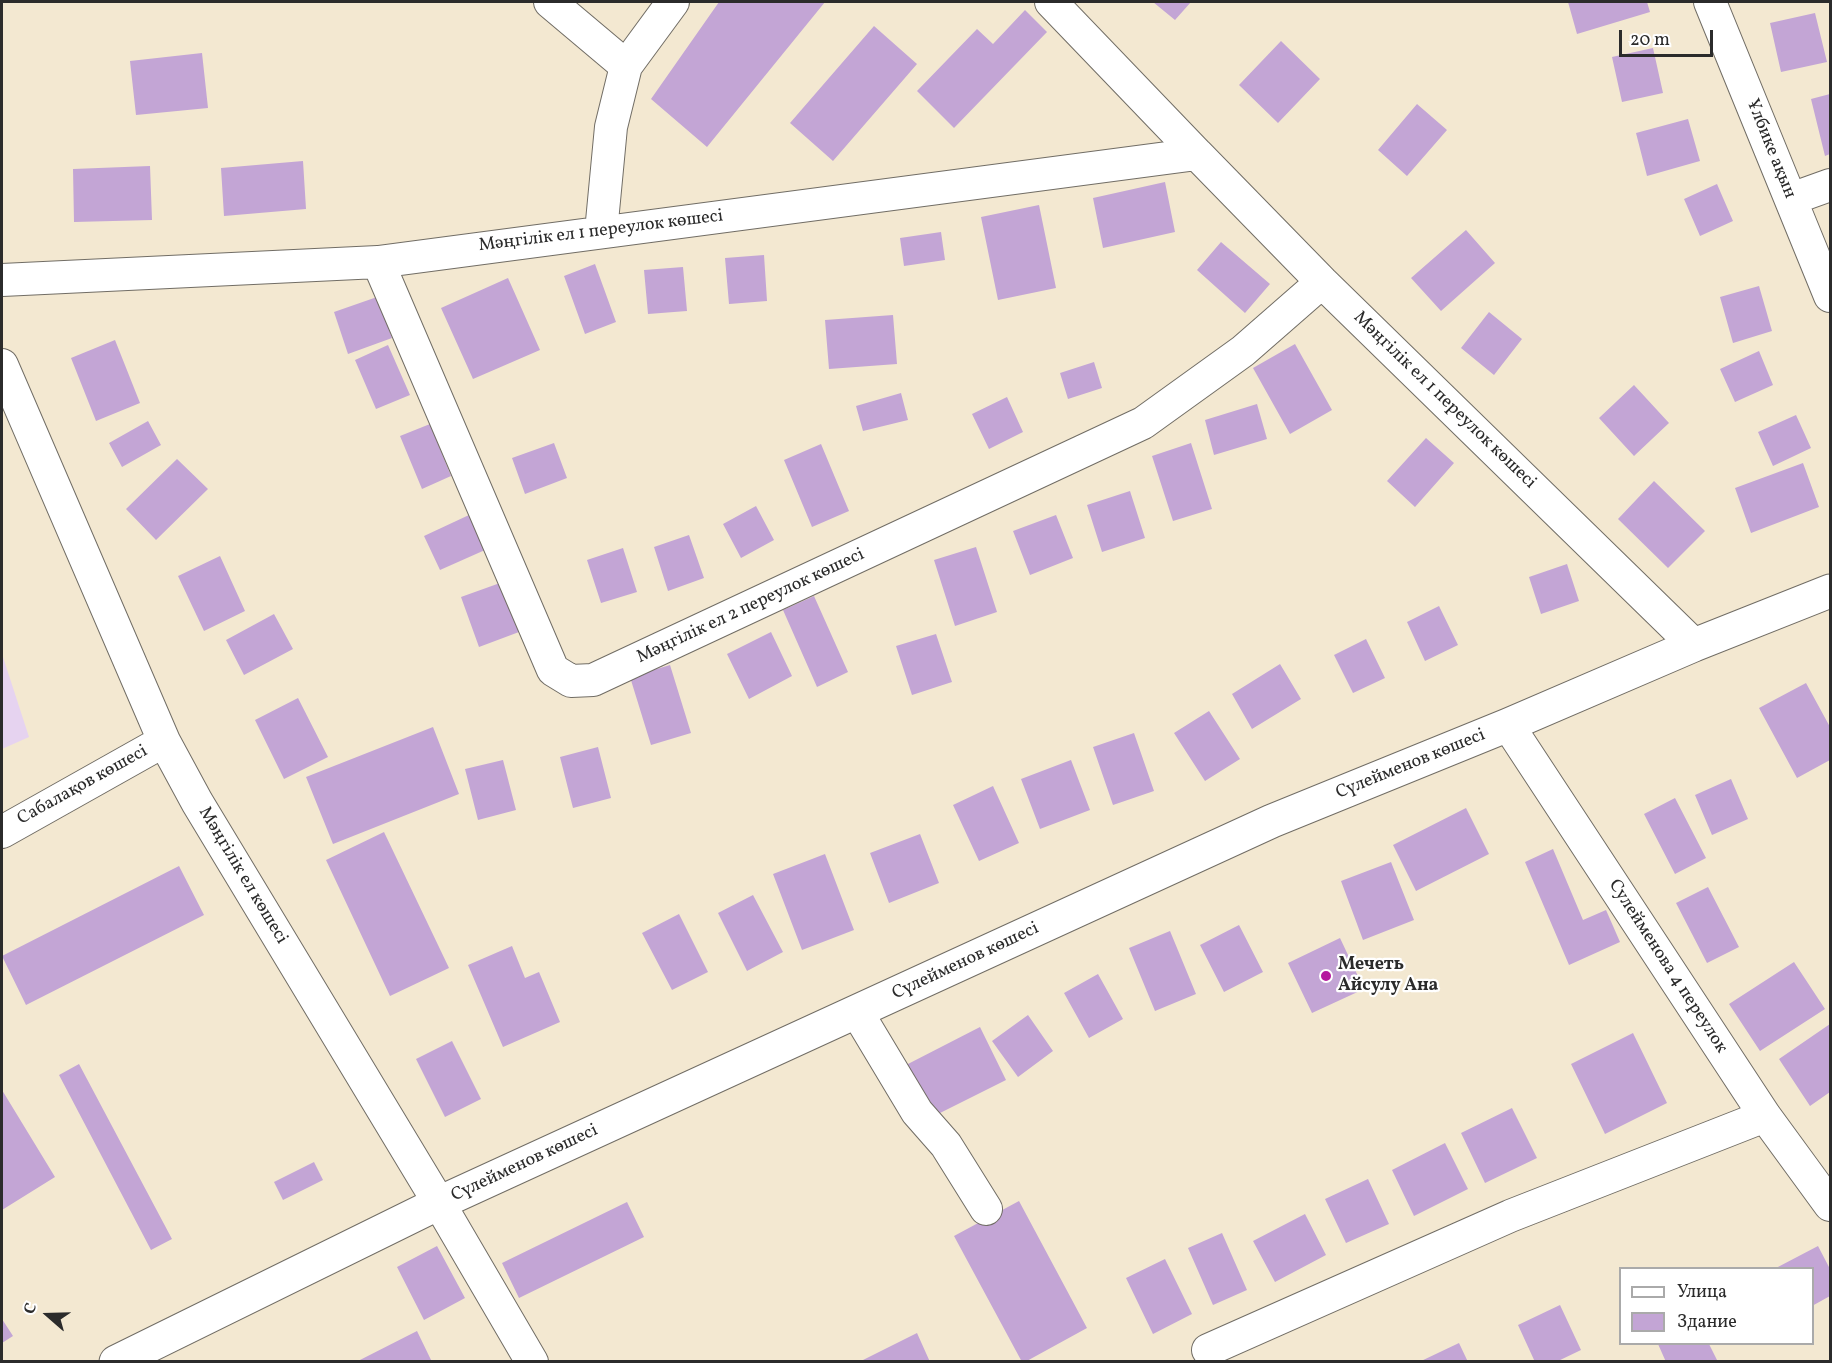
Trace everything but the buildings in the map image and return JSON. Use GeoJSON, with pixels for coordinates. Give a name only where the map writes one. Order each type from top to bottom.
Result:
{"type":"FeatureCollection","features":[{"type":"Feature","properties":{"kind":"main road","name":"Сүлейменов көшесі"},"geometry":{"type":"LineString","coordinates":[[116,1362],[439,1203],[1272,821],[1508,725],[1694,645],[1830,591]]}},
{"type":"Feature","properties":{"kind":"street"},"geometry":{"type":"LineString","coordinates":[[550,2],[627,66]]}},
{"type":"Feature","properties":{"kind":"street"},"geometry":{"type":"LineString","coordinates":[[601,232],[610,127],[627,66],[673,2]]}},
{"type":"Feature","properties":{"kind":"street","name":"Мәңгілік ел 1 переулок көшесі"},"geometry":{"type":"LineString","coordinates":[[1051,2],[1322,282],[1694,645]]}},
{"type":"Feature","properties":{"kind":"street","name":"Ұлбике ақын"},"geometry":{"type":"LineString","coordinates":[[1710,2],[1830,296]]}},
{"type":"Feature","properties":{"kind":"street","name":"Мәңгілік ел 1 переулок көшесі"},"geometry":{"type":"LineString","coordinates":[[2,280],[378,261],[1197,154]]}},
{"type":"Feature","properties":{"kind":"street"},"geometry":{"type":"LineString","coordinates":[[1791,199],[1830,185]]}},
{"type":"Feature","properties":{"kind":"street","name":"Мәңгілік ел 2 переулок көшесі"},"geometry":{"type":"LineString","coordinates":[[378,261],[553,670],[572,681],[593,680],[1143,423],[1243,351],[1322,282]]}},
{"type":"Feature","properties":{"kind":"street","name":"Мәңгілік ел көшесі"},"geometry":{"type":"LineString","coordinates":[[2,365],[164,741],[197,802],[439,1203],[532,1362]]}},
{"type":"Feature","properties":{"kind":"street","name":"Сулейменова 4 переулок"},"geometry":{"type":"LineString","coordinates":[[1508,725],[1765,1116],[1830,1205]]}},
{"type":"Feature","properties":{"kind":"street","name":"Сабалақов көшесі"},"geometry":{"type":"LineString","coordinates":[[2,832],[164,741]]}},
{"type":"Feature","properties":{"kind":"street"},"geometry":{"type":"LineString","coordinates":[[857,1012],[917,1112],[946,1145],[986,1209]]}},
{"type":"Feature","properties":{"kind":"street"},"geometry":{"type":"LineString","coordinates":[[1208,1350],[1510,1216],[1765,1116]]}},
{"type":"Feature","properties":{"kind":"shaded area"},"geometry":{"type":"Polygon","coordinates":[[[2,654],[29,737],[2,749],[2,654]]]}},
{"type":"Feature","properties":{"kind":"place","name":"Мечеть Айсулу Ана"},"geometry":{"type":"Point","coordinates":[1326,976]}}]}
